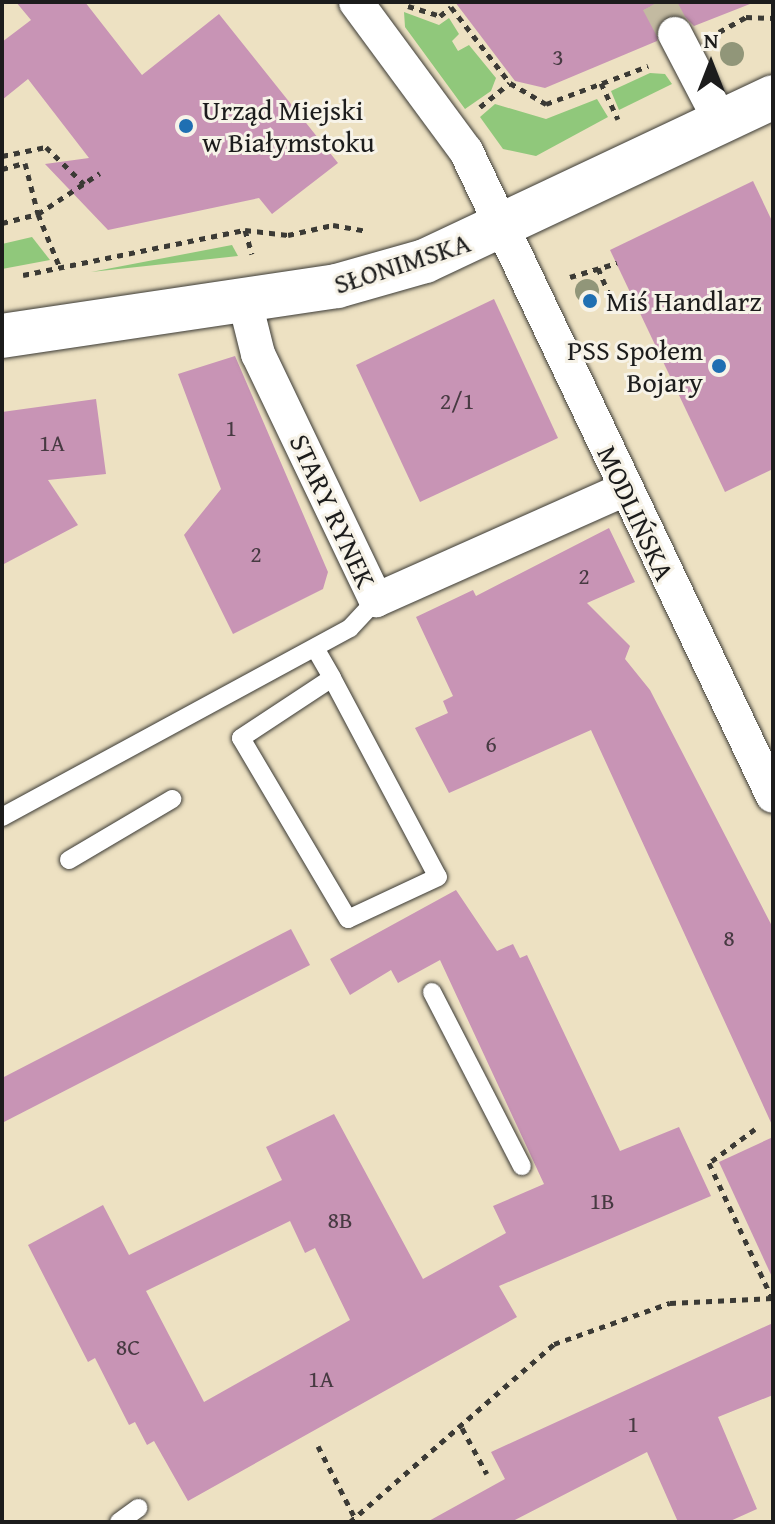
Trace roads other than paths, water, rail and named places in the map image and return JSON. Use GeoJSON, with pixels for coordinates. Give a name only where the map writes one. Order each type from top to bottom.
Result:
{"type":"FeatureCollection","features":[{"type":"Feature","properties":{"kind":"street","name":"MODLIŃSKA"},"geometry":{"type":"LineString","coordinates":[[356,2],[466,151],[772,791]]}},
{"type":"Feature","properties":{"kind":"street"},"geometry":{"type":"LineString","coordinates":[[679,42],[721,122]]}},
{"type":"Feature","properties":{"kind":"street","name":"SŁONIMSKA"},"geometry":{"type":"LineString","coordinates":[[2,336],[245,302],[410,265],[504,227],[773,97]]}},
{"type":"Feature","properties":{"kind":"street","name":"STARY RYNEK"},"geometry":{"type":"LineString","coordinates":[[245,302],[258,354],[376,600],[625,489]]}},
{"type":"Feature","properties":{"kind":"lane"},"geometry":{"type":"LineString","coordinates":[[2,817],[350,628],[376,600]]}},
{"type":"Feature","properties":{"kind":"lane"},"geometry":{"type":"LineString","coordinates":[[315,648],[332,678],[438,877],[348,919],[241,738],[332,678]]}},
{"type":"Feature","properties":{"kind":"lane"},"geometry":{"type":"LineString","coordinates":[[69,860],[172,799]]}},
{"type":"Feature","properties":{"kind":"lane"},"geometry":{"type":"LineString","coordinates":[[432,992],[522,1166]]}},
{"type":"Feature","properties":{"kind":"lane"},"geometry":{"type":"LineString","coordinates":[[119,1522],[138,1508]]}},
{"type":"Feature","properties":{"kind":"tunnel"},"geometry":{"type":"LineString","coordinates":[[658,2],[675,34]]}},
{"type":"Feature","properties":{"kind":"place","name":"Urząd Miejski w Białymstoku"},"geometry":{"type":"Point","coordinates":[186,126]}},
{"type":"Feature","properties":{"kind":"place","name":"Miś Handlarz"},"geometry":{"type":"Point","coordinates":[590,301]}},
{"type":"Feature","properties":{"kind":"place","name":"PSS Społem Bojary"},"geometry":{"type":"Point","coordinates":[719,366]}}]}
